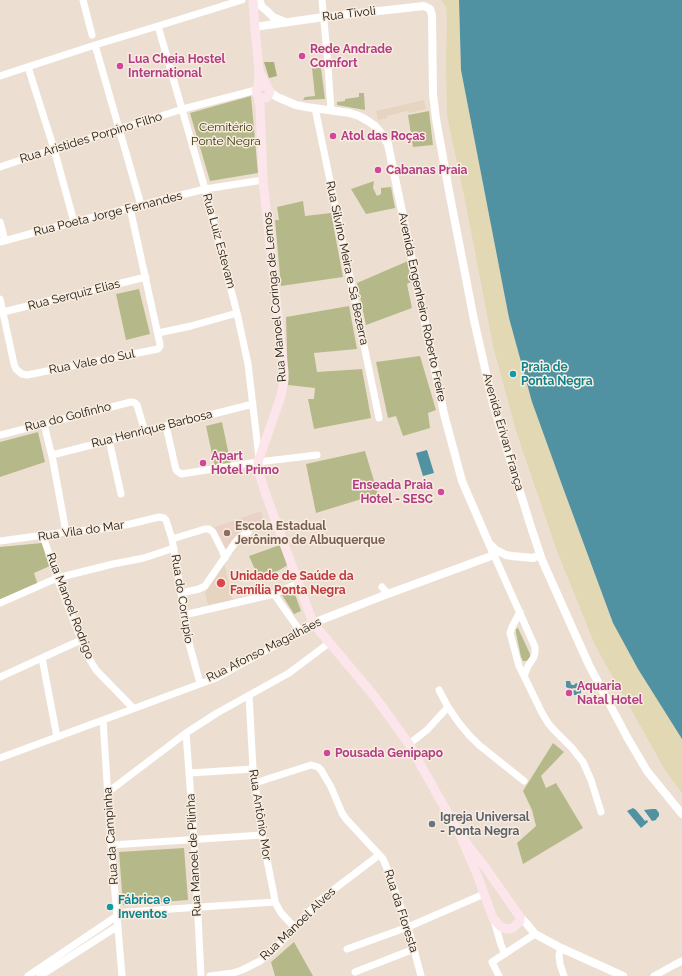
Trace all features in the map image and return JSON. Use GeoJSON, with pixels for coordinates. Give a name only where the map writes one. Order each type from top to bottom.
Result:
{"type":"FeatureCollection","features":[{"type":"Feature","properties":{"kind":"main road"},"geometry":{"type":"LineString","coordinates":[[253,0],[262,94]]}},
{"type":"Feature","properties":{"kind":"main road","name":"Rua Manoel Coringa de Lemos"},"geometry":{"type":"LineString","coordinates":[[262,94],[263,180],[284,380],[281,396],[259,461],[260,476],[264,492],[313,623],[375,697],[409,744],[460,835]]}},
{"type":"Feature","properties":{"kind":"main road"},"geometry":{"type":"LineString","coordinates":[[460,835],[486,867],[520,916],[520,921],[514,927],[506,929],[499,925],[493,918],[460,835]]}},
{"type":"Feature","properties":{"kind":"street"},"geometry":{"type":"LineString","coordinates":[[83,0],[92,35]]}},
{"type":"Feature","properties":{"kind":"street"},"geometry":{"type":"LineString","coordinates":[[0,76],[94,45],[242,0]]}},
{"type":"Feature","properties":{"kind":"street"},"geometry":{"type":"LineString","coordinates":[[259,0],[262,7],[267,12],[286,22]]}},
{"type":"Feature","properties":{"kind":"street"},"geometry":{"type":"LineString","coordinates":[[322,0],[331,110]]}},
{"type":"Feature","properties":{"kind":"street","name":"Rua Tivoli"},"geometry":{"type":"LineString","coordinates":[[255,30],[258,26],[286,22],[424,6],[430,9],[432,15]]}},
{"type":"Feature","properties":{"kind":"street","name":"Avenida Erivan França"},"geometry":{"type":"LineString","coordinates":[[432,15],[433,94],[436,119],[474,320],[493,404],[512,468],[540,555],[589,665],[627,738],[648,771],[682,814]]}},
{"type":"Feature","properties":{"kind":"street","name":"Rua Luiz Estevam"},"geometry":{"type":"LineString","coordinates":[[158,26],[183,109],[237,313],[248,364],[259,461]]}},
{"type":"Feature","properties":{"kind":"street"},"geometry":{"type":"LineString","coordinates":[[94,45],[141,205]]}},
{"type":"Feature","properties":{"kind":"street"},"geometry":{"type":"LineString","coordinates":[[28,67],[54,149],[74,222]]}},
{"type":"Feature","properties":{"kind":"street","name":"Avenida Engenheiro Roberto Freire"},"geometry":{"type":"LineString","coordinates":[[262,94],[277,97],[296,105],[350,113],[359,116],[375,126],[388,144],[444,414],[462,481],[489,543]]}},
{"type":"Feature","properties":{"kind":"street","name":"Rua Aristides Porpino Filho"},"geometry":{"type":"LineString","coordinates":[[0,167],[183,109],[262,94]]}},
{"type":"Feature","properties":{"kind":"street","name":"Rua Silvino Meira e Sá Bezerra"},"geometry":{"type":"LineString","coordinates":[[315,108],[379,418]]}},
{"type":"Feature","properties":{"kind":"street","name":"Rua Poeta Jorge Fernandes"},"geometry":{"type":"LineString","coordinates":[[2,242],[205,189],[263,180]]}},
{"type":"Feature","properties":{"kind":"street"},"geometry":{"type":"LineString","coordinates":[[130,208],[158,333],[191,326],[237,313]]}},
{"type":"Feature","properties":{"kind":"street"},"geometry":{"type":"LineString","coordinates":[[0,222],[2,242]]}},
{"type":"Feature","properties":{"kind":"street","name":"Rua Serquiz Elias"},"geometry":{"type":"LineString","coordinates":[[3,312],[146,277]]}},
{"type":"Feature","properties":{"kind":"street"},"geometry":{"type":"LineString","coordinates":[[0,299],[3,312]]}},
{"type":"Feature","properties":{"kind":"street","name":"Rua Vale do Sul"},"geometry":{"type":"LineString","coordinates":[[3,312],[14,364],[16,369],[22,374],[28,375],[157,349],[160,346],[158,333]]}},
{"type":"Feature","properties":{"kind":"street","name":"Rua do Golfinho"},"geometry":{"type":"LineString","coordinates":[[0,435],[131,402],[136,404],[145,432]]}},
{"type":"Feature","properties":{"kind":"street","name":"Rua Henrique Barbosa"},"geometry":{"type":"LineString","coordinates":[[52,455],[252,404]]}},
{"type":"Feature","properties":{"kind":"street"},"geometry":{"type":"LineString","coordinates":[[44,424],[52,455],[66,532]]}},
{"type":"Feature","properties":{"kind":"street"},"geometry":{"type":"LineString","coordinates":[[166,426],[176,470],[179,474],[259,461],[317,455]]}},
{"type":"Feature","properties":{"kind":"street"},"geometry":{"type":"LineString","coordinates":[[109,440],[121,494]]}},
{"type":"Feature","properties":{"kind":"street","name":"Rua Vila do Mar"},"geometry":{"type":"LineString","coordinates":[[0,541],[109,528],[162,517]]}},
{"type":"Feature","properties":{"kind":"street","name":"Rua do Corrupio"},"geometry":{"type":"LineString","coordinates":[[162,517],[166,520],[172,539],[190,647],[200,683]]}},
{"type":"Feature","properties":{"kind":"street"},"geometry":{"type":"LineString","coordinates":[[172,539],[209,529],[213,532],[225,558]]}},
{"type":"Feature","properties":{"kind":"street"},"geometry":{"type":"LineString","coordinates":[[181,593],[203,587],[239,538],[248,532]]}},
{"type":"Feature","properties":{"kind":"street","name":"Rua Manoel Rodrigo"},"geometry":{"type":"LineString","coordinates":[[43,536],[57,578],[87,655],[96,670],[133,708]]}},
{"type":"Feature","properties":{"kind":"street"},"geometry":{"type":"LineString","coordinates":[[489,543],[496,550],[506,555],[533,558],[540,555]]}},
{"type":"Feature","properties":{"kind":"street"},"geometry":{"type":"LineString","coordinates":[[489,543],[536,650],[524,676]]}},
{"type":"Feature","properties":{"kind":"street"},"geometry":{"type":"LineString","coordinates":[[0,603],[57,578],[144,558],[174,548]]}},
{"type":"Feature","properties":{"kind":"street","name":"Rua Afonso Magalhães"},"geometry":{"type":"LineString","coordinates":[[0,758],[223,674],[300,632],[313,623],[494,555]]}},
{"type":"Feature","properties":{"kind":"street"},"geometry":{"type":"LineString","coordinates":[[184,615],[274,594],[299,583]]}},
{"type":"Feature","properties":{"kind":"street"},"geometry":{"type":"LineString","coordinates":[[382,588],[388,594]]}},
{"type":"Feature","properties":{"kind":"street"},"geometry":{"type":"LineString","coordinates":[[274,594],[300,632]]}},
{"type":"Feature","properties":{"kind":"street"},"geometry":{"type":"LineString","coordinates":[[520,612],[510,633],[519,666],[548,723],[583,762],[591,780],[601,812]]}},
{"type":"Feature","properties":{"kind":"street"},"geometry":{"type":"LineString","coordinates":[[0,678],[81,640]]}},
{"type":"Feature","properties":{"kind":"street"},"geometry":{"type":"LineString","coordinates":[[108,792],[186,733],[217,713],[289,673],[329,643]]}},
{"type":"Feature","properties":{"kind":"street"},"geometry":{"type":"LineString","coordinates":[[42,658],[57,737]]}},
{"type":"Feature","properties":{"kind":"street"},"geometry":{"type":"LineString","coordinates":[[439,690],[448,708],[459,723],[479,745],[524,781]]}},
{"type":"Feature","properties":{"kind":"street","name":"Rua Antônio Mor"},"geometry":{"type":"LineString","coordinates":[[248,695],[253,769],[262,835],[275,902],[281,913],[295,928]]}},
{"type":"Feature","properties":{"kind":"street"},"geometry":{"type":"LineString","coordinates":[[409,744],[427,730],[448,708]]}},
{"type":"Feature","properties":{"kind":"street","name":"Rua da Campinha"},"geometry":{"type":"LineString","coordinates":[[103,720],[111,845],[122,976]]}},
{"type":"Feature","properties":{"kind":"street","name":"Rua Manoel de Pilinha"},"geometry":{"type":"LineString","coordinates":[[186,733],[190,774],[201,976]]}},
{"type":"Feature","properties":{"kind":"street","name":"Rua da Floresta"},"geometry":{"type":"LineString","coordinates":[[255,783],[311,765],[318,767],[332,787],[346,820],[379,855],[386,866],[408,927],[421,976]]}},
{"type":"Feature","properties":{"kind":"street"},"geometry":{"type":"LineString","coordinates":[[190,774],[253,769]]}},
{"type":"Feature","properties":{"kind":"street"},"geometry":{"type":"LineString","coordinates":[[111,845],[262,835]]}},
{"type":"Feature","properties":{"kind":"street","name":"Rua Manoel Alves"},"geometry":{"type":"LineString","coordinates":[[210,976],[243,973],[267,956],[320,900],[379,855]]}},
{"type":"Feature","properties":{"kind":"street"},"geometry":{"type":"LineString","coordinates":[[347,949],[408,927],[484,894]]}},
{"type":"Feature","properties":{"kind":"street"},"geometry":{"type":"LineString","coordinates":[[28,976],[117,916],[127,912],[275,902]]}},
{"type":"Feature","properties":{"kind":"street"},"geometry":{"type":"LineString","coordinates":[[520,916],[535,934],[561,948],[623,976]]}},
{"type":"Feature","properties":{"kind":"street"},"geometry":{"type":"LineString","coordinates":[[493,918],[505,954]]}},
{"type":"Feature","properties":{"kind":"street"},"geometry":{"type":"LineString","coordinates":[[40,976],[118,926]]}},
{"type":"Feature","properties":{"kind":"street"},"geometry":{"type":"LineString","coordinates":[[499,976],[492,962],[535,934]]}},
{"type":"Feature","properties":{"kind":"street"},"geometry":{"type":"LineString","coordinates":[[561,948],[559,955],[564,976]]}},
{"type":"Feature","properties":{"kind":"street"},"geometry":{"type":"LineString","coordinates":[[355,972],[414,949]]}},
{"type":"Feature","properties":{"kind":"street"},"geometry":{"type":"LineString","coordinates":[[654,976],[682,961]]}},
{"type":"Feature","properties":{"kind":"shaded area"},"geometry":{"type":"Polygon","coordinates":[[[424,100],[426,109],[409,113],[407,111],[378,120],[376,111],[424,100]]]}},
{"type":"Feature","properties":{"kind":"shaded area","name":"Escola Estadual Jerônimo de Albuquerque"},"geometry":{"type":"Polygon","coordinates":[[[261,511],[265,526],[240,532],[225,554],[212,528],[261,511]]]}},
{"type":"Feature","properties":{"kind":"shaded area","name":"Unidade de Saúde da Família Ponta Negra"},"geometry":{"type":"Polygon","coordinates":[[[224,563],[233,600],[208,605],[205,593],[224,563]]]}},
{"type":"Feature","properties":{"kind":"green space"},"geometry":{"type":"Polygon","coordinates":[[[264,62],[274,62],[277,76],[269,78],[264,62]]]}},
{"type":"Feature","properties":{"kind":"green space"},"geometry":{"type":"Polygon","coordinates":[[[312,68],[321,68],[325,99],[303,100],[305,97],[315,96],[312,68]]]}},
{"type":"Feature","properties":{"kind":"green space"},"geometry":{"type":"Polygon","coordinates":[[[359,93],[364,93],[365,110],[337,105],[337,102],[345,101],[345,99],[359,97],[359,93]]]}},
{"type":"Feature","properties":{"kind":"green space","name":"Cemitério Ponte Negra"},"geometry":{"type":"Polygon","coordinates":[[[251,96],[258,173],[210,181],[190,113],[251,96]]]}},
{"type":"Feature","properties":{"kind":"green space"},"geometry":{"type":"Polygon","coordinates":[[[429,111],[433,145],[413,147],[408,115],[429,111]]]}},
{"type":"Feature","properties":{"kind":"green space"},"geometry":{"type":"Polygon","coordinates":[[[374,181],[373,188],[377,196],[381,194],[381,188],[391,187],[395,208],[366,214],[351,189],[374,181]]]}},
{"type":"Feature","properties":{"kind":"green space"},"geometry":{"type":"Polygon","coordinates":[[[303,201],[305,216],[331,213],[343,277],[281,286],[275,220],[279,220],[277,207],[303,201]]]}},
{"type":"Feature","properties":{"kind":"green space"},"geometry":{"type":"Polygon","coordinates":[[[408,261],[411,282],[407,284],[412,308],[366,325],[357,283],[408,261]]]}},
{"type":"Feature","properties":{"kind":"green space"},"geometry":{"type":"Polygon","coordinates":[[[139,289],[150,334],[126,340],[116,294],[139,289]]]}},
{"type":"Feature","properties":{"kind":"green space"},"geometry":{"type":"Polygon","coordinates":[[[349,306],[357,349],[314,353],[317,372],[362,369],[371,418],[314,429],[308,399],[314,399],[315,388],[288,385],[286,317],[349,306]]]}},
{"type":"Feature","properties":{"kind":"green space"},"geometry":{"type":"Polygon","coordinates":[[[420,356],[436,410],[428,413],[430,428],[403,436],[396,416],[388,418],[376,362],[420,356]]]}},
{"type":"Feature","properties":{"kind":"green space"},"geometry":{"type":"Polygon","coordinates":[[[222,422],[231,465],[215,468],[206,426],[222,422]]]}},
{"type":"Feature","properties":{"kind":"green space"},"geometry":{"type":"Polygon","coordinates":[[[38,432],[45,462],[0,477],[0,442],[38,432]]]}},
{"type":"Feature","properties":{"kind":"green space"},"geometry":{"type":"Polygon","coordinates":[[[365,451],[378,494],[316,513],[306,464],[365,451]]]}},
{"type":"Feature","properties":{"kind":"green space"},"geometry":{"type":"Polygon","coordinates":[[[42,543],[52,565],[34,573],[38,585],[0,601],[0,547],[42,543]]]}},
{"type":"Feature","properties":{"kind":"green space"},"geometry":{"type":"Polygon","coordinates":[[[280,545],[288,565],[260,581],[249,556],[280,545]]]}},
{"type":"Feature","properties":{"kind":"green space"},"geometry":{"type":"Polygon","coordinates":[[[293,589],[301,611],[294,614],[282,595],[293,589]]]}},
{"type":"Feature","properties":{"kind":"green space"},"geometry":{"type":"Polygon","coordinates":[[[518,628],[530,654],[530,659],[526,661],[523,661],[521,657],[516,633],[516,629],[518,628]]]}},
{"type":"Feature","properties":{"kind":"green space"},"geometry":{"type":"Polygon","coordinates":[[[553,743],[564,752],[541,776],[546,788],[556,783],[583,828],[523,864],[517,843],[536,826],[532,810],[523,791],[553,743]]]}},
{"type":"Feature","properties":{"kind":"green space"},"geometry":{"type":"Polygon","coordinates":[[[184,848],[188,900],[123,905],[119,852],[184,848]]]}},
{"type":"Feature","properties":{"kind":"green space"},"geometry":{"type":"Polygon","coordinates":[[[294,942],[313,976],[275,976],[271,962],[294,942]]]}},
{"type":"Feature","properties":{"kind":"sand","name":"Praia de Ponta Negra"},"geometry":{"type":"Polygon","coordinates":[[[441,0],[459,0],[461,70],[509,318],[532,402],[613,623],[638,669],[682,739],[682,793],[665,770],[595,645],[557,551],[517,434],[493,346],[447,116],[447,21],[446,7],[441,0]]]}},
{"type":"Feature","properties":{"kind":"water"},"geometry":{"type":"Polygon","coordinates":[[[459,0],[682,0],[682,739],[638,669],[613,623],[532,402],[509,318],[461,70],[459,0]]]}},
{"type":"Feature","properties":{"kind":"water"},"geometry":{"type":"Polygon","coordinates":[[[427,450],[434,473],[423,476],[416,453],[427,450]]]}},
{"type":"Feature","properties":{"kind":"water"},"geometry":{"type":"Polygon","coordinates":[[[566,681],[570,681],[572,685],[576,683],[578,684],[581,693],[574,695],[573,691],[577,691],[577,689],[569,689],[566,687],[566,681]]]}},
{"type":"Feature","properties":{"kind":"water"},"geometry":{"type":"Polygon","coordinates":[[[633,808],[645,821],[647,820],[648,822],[641,828],[627,811],[633,808]]]}},
{"type":"Feature","properties":{"kind":"water"},"geometry":{"type":"Polygon","coordinates":[[[656,809],[659,816],[656,820],[652,821],[644,810],[656,809]]]}},
{"type":"Feature","properties":{"kind":"place","name":"Rede Andrade Comfort"},"geometry":{"type":"Point","coordinates":[302,56]}},
{"type":"Feature","properties":{"kind":"place","name":"Lua Cheia Hostel International"},"geometry":{"type":"Point","coordinates":[120,66]}},
{"type":"Feature","properties":{"kind":"place","name":"Atol das Roças"},"geometry":{"type":"Point","coordinates":[333,136]}},
{"type":"Feature","properties":{"kind":"place","name":"Cabanas Praia"},"geometry":{"type":"Point","coordinates":[378,170]}},
{"type":"Feature","properties":{"kind":"place","name":"Praia de Ponta Negra"},"geometry":{"type":"Point","coordinates":[513,374]}},
{"type":"Feature","properties":{"kind":"place","name":"Apart Hotel Primo"},"geometry":{"type":"Point","coordinates":[203,463]}},
{"type":"Feature","properties":{"kind":"place","name":"Enseada Praia Hotel - SESC"},"geometry":{"type":"Point","coordinates":[441,492]}},
{"type":"Feature","properties":{"kind":"place","name":"Escola Estadual Jerônimo de Albuquerque"},"geometry":{"type":"Point","coordinates":[227,533]}},
{"type":"Feature","properties":{"kind":"place","name":"Unidade de Saúde da Família Ponta Negra"},"geometry":{"type":"Point","coordinates":[221,583]}},
{"type":"Feature","properties":{"kind":"place","name":"Aquaria Natal Hotel"},"geometry":{"type":"Point","coordinates":[569,693]}},
{"type":"Feature","properties":{"kind":"place","name":"Pousada Genipapo"},"geometry":{"type":"Point","coordinates":[327,753]}},
{"type":"Feature","properties":{"kind":"place","name":"Igreja Universal - Ponta Negra"},"geometry":{"type":"Point","coordinates":[432,824]}},
{"type":"Feature","properties":{"kind":"place","name":"Fábrica e Inventos"},"geometry":{"type":"Point","coordinates":[110,907]}}]}
